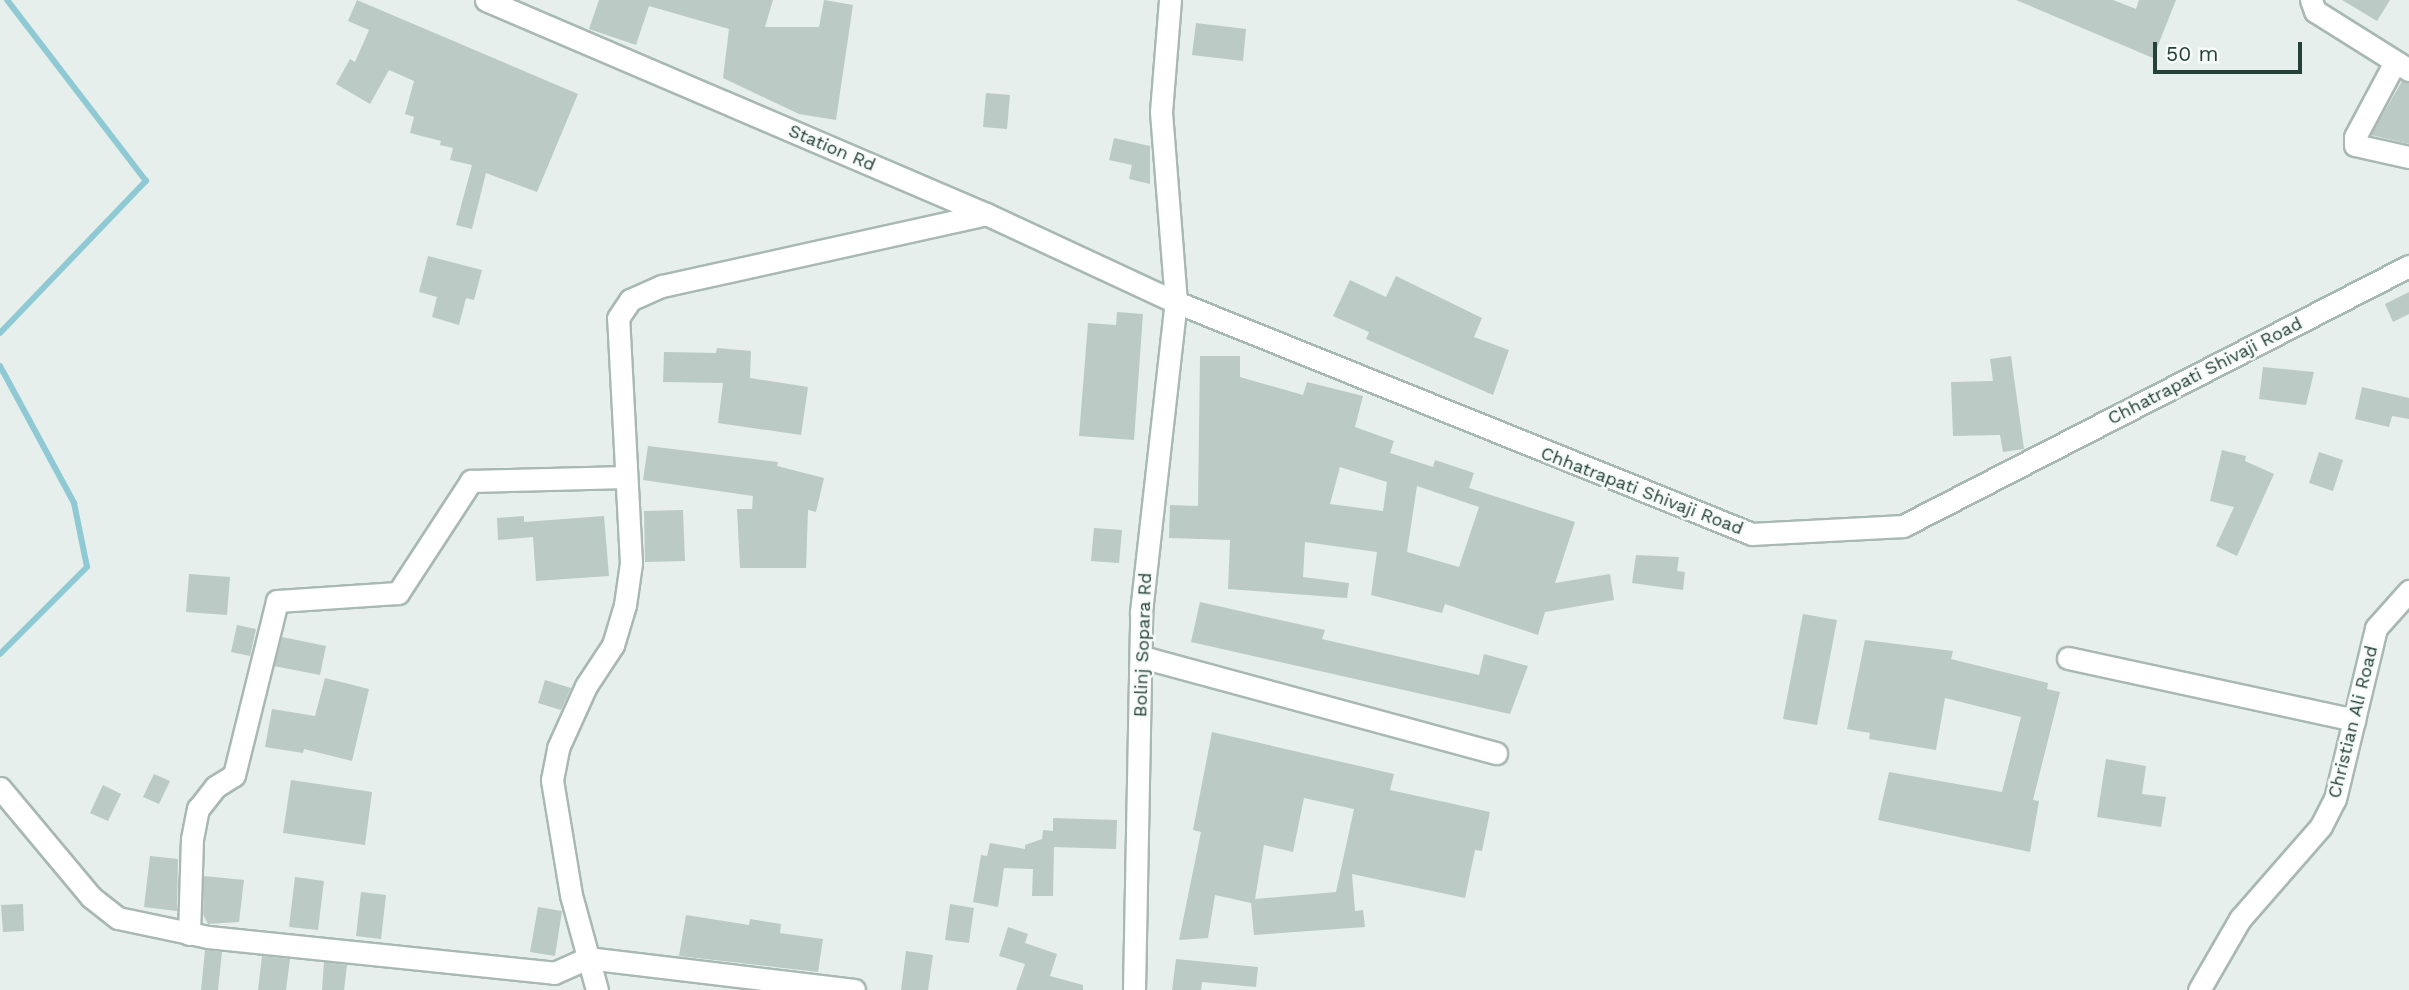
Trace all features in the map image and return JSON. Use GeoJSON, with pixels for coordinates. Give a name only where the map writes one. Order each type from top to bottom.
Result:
{"type":"FeatureCollection","features":[{"type":"Feature","properties":{"kind":"street","name":"Station Rd"},"geometry":{"type":"LineString","coordinates":[[486,0],[507,4],[986,214],[1176,302]]}},
{"type":"Feature","properties":{"kind":"street","name":"Bolinj Sopara Rd"},"geometry":{"type":"LineString","coordinates":[[1134,990],[1141,612],[1176,302],[1161,112],[1170,0]]}},
{"type":"Feature","properties":{"kind":"street"},"geometry":{"type":"LineString","coordinates":[[2311,0],[2315,11],[2402,66],[2355,137],[2355,145],[2409,157]]}},
{"type":"Feature","properties":{"kind":"street"},"geometry":{"type":"LineString","coordinates":[[597,990],[587,958],[552,780],[558,748],[586,686],[613,645],[625,605],[631,563],[618,317],[630,300],[662,286],[986,214]]}},
{"type":"Feature","properties":{"kind":"street","name":"Chhatrapati Shivaji Road"},"geometry":{"type":"LineString","coordinates":[[1176,302],[1752,534],[1903,526],[2409,266]]}},
{"type":"Feature","properties":{"kind":"street"},"geometry":{"type":"LineString","coordinates":[[190,934],[192,839],[198,809],[215,787],[234,775],[277,601],[398,593],[471,481],[626,477]]}},
{"type":"Feature","properties":{"kind":"street","name":"Christian Ali Road"},"geometry":{"type":"LineString","coordinates":[[2199,990],[2240,919],[2321,825],[2335,799],[2376,628],[2409,591]]}},
{"type":"Feature","properties":{"kind":"street"},"geometry":{"type":"LineString","coordinates":[[1142,657],[1496,753]]}},
{"type":"Feature","properties":{"kind":"street"},"geometry":{"type":"LineString","coordinates":[[2068,658],[2354,720]]}},
{"type":"Feature","properties":{"kind":"street"},"geometry":{"type":"LineString","coordinates":[[0,788],[91,897],[118,918],[190,934],[554,974],[587,958],[771,976],[854,990]]}},
{"type":"Feature","properties":{"kind":"building"},"geometry":{"type":"Polygon","coordinates":[[[357,0],[578,94],[537,192],[486,173],[472,229],[456,225],[472,165],[450,160],[453,148],[440,145],[441,141],[410,133],[414,117],[405,114],[414,81],[389,70],[370,104],[336,84],[350,59],[355,62],[369,30],[348,21],[357,0]]]}},
{"type":"Feature","properties":{"kind":"building"},"geometry":{"type":"Polygon","coordinates":[[[599,0],[773,0],[765,27],[819,27],[824,0],[853,5],[836,120],[799,114],[723,78],[729,29],[649,6],[636,45],[589,29],[599,0]]]}},
{"type":"Feature","properties":{"kind":"building"},"geometry":{"type":"Polygon","coordinates":[[[2016,0],[2113,0],[2136,9],[2139,0],[2176,0],[2153,58],[2016,0]]]}},
{"type":"Feature","properties":{"kind":"building"},"geometry":{"type":"Polygon","coordinates":[[[2342,0],[2390,0],[2377,21],[2342,0]]]}},
{"type":"Feature","properties":{"kind":"building"},"geometry":{"type":"Polygon","coordinates":[[[1196,23],[1246,29],[1243,61],[1192,55],[1196,23]]]}},
{"type":"Feature","properties":{"kind":"building"},"geometry":{"type":"Polygon","coordinates":[[[2402,81],[2409,83],[2409,144],[2371,135],[2402,81]]]}},
{"type":"Feature","properties":{"kind":"building"},"geometry":{"type":"Polygon","coordinates":[[[986,93],[1010,95],[1007,129],[983,127],[986,93]]]}},
{"type":"Feature","properties":{"kind":"building"},"geometry":{"type":"Polygon","coordinates":[[[1114,138],[1150,146],[1150,184],[1129,179],[1132,165],[1109,160],[1114,138]]]}},
{"type":"Feature","properties":{"kind":"building"},"geometry":{"type":"Polygon","coordinates":[[[428,256],[482,270],[474,300],[466,298],[459,325],[432,317],[437,297],[419,292],[428,256]]]}},
{"type":"Feature","properties":{"kind":"building"},"geometry":{"type":"Polygon","coordinates":[[[1396,276],[1482,318],[1474,337],[1509,350],[1493,395],[1366,339],[1369,332],[1333,316],[1350,280],[1386,297],[1396,276]]]}},
{"type":"Feature","properties":{"kind":"building"},"geometry":{"type":"Polygon","coordinates":[[[2409,292],[2409,314],[2393,322],[2385,304],[2409,292]]]}},
{"type":"Feature","properties":{"kind":"building"},"geometry":{"type":"Polygon","coordinates":[[[1117,312],[1143,314],[1134,440],[1079,436],[1088,323],[1116,325],[1117,312]]]}},
{"type":"Feature","properties":{"kind":"building"},"geometry":{"type":"Polygon","coordinates":[[[717,348],[751,351],[750,378],[808,387],[801,435],[718,423],[723,383],[663,382],[664,352],[716,353],[717,348]]]}},
{"type":"Feature","properties":{"kind":"building"},"geometry":{"type":"Polygon","coordinates":[[[1200,356],[1240,356],[1240,377],[1303,395],[1307,382],[1363,396],[1355,427],[1394,441],[1390,453],[1433,467],[1435,460],[1474,473],[1469,488],[1575,522],[1555,583],[1610,574],[1614,600],[1545,612],[1538,635],[1445,604],[1442,613],[1371,595],[1377,552],[1305,542],[1303,577],[1349,583],[1347,598],[1228,589],[1230,540],[1169,538],[1170,505],[1198,506],[1200,356]],[[1340,467],[1330,504],[1383,511],[1387,482],[1340,467]],[[1417,486],[1407,552],[1459,567],[1479,507],[1417,486]]]}},
{"type":"Feature","properties":{"kind":"building"},"geometry":{"type":"Polygon","coordinates":[[[2011,356],[2024,449],[2003,452],[2000,435],[1953,436],[1951,382],[1993,381],[1990,359],[2011,356]]]}},
{"type":"Feature","properties":{"kind":"building"},"geometry":{"type":"Polygon","coordinates":[[[2263,367],[2314,372],[2306,405],[2259,399],[2263,367]]]}},
{"type":"Feature","properties":{"kind":"building"},"geometry":{"type":"Polygon","coordinates":[[[2362,387],[2409,398],[2409,419],[2392,416],[2389,427],[2355,419],[2362,387]]]}},
{"type":"Feature","properties":{"kind":"building"},"geometry":{"type":"Polygon","coordinates":[[[648,446],[778,462],[777,466],[824,478],[816,512],[808,510],[806,568],[740,568],[737,509],[752,509],[753,496],[643,480],[648,446]]]}},
{"type":"Feature","properties":{"kind":"building"},"geometry":{"type":"Polygon","coordinates":[[[2222,450],[2246,456],[2245,461],[2274,474],[2237,556],[2216,546],[2234,507],[2210,501],[2222,450]]]}},
{"type":"Feature","properties":{"kind":"building"},"geometry":{"type":"Polygon","coordinates":[[[2319,452],[2343,460],[2333,491],[2309,483],[2319,452]]]}},
{"type":"Feature","properties":{"kind":"building"},"geometry":{"type":"Polygon","coordinates":[[[683,510],[685,561],[645,562],[644,511],[683,510]]]}},
{"type":"Feature","properties":{"kind":"building"},"geometry":{"type":"Polygon","coordinates":[[[524,516],[524,522],[604,516],[609,576],[536,581],[533,537],[498,540],[497,518],[524,516]]]}},
{"type":"Feature","properties":{"kind":"building"},"geometry":{"type":"Polygon","coordinates":[[[1094,528],[1122,530],[1119,563],[1091,561],[1094,528]]]}},
{"type":"Feature","properties":{"kind":"building"},"geometry":{"type":"Polygon","coordinates":[[[1636,555],[1679,557],[1677,571],[1685,572],[1683,590],[1632,583],[1636,555]]]}},
{"type":"Feature","properties":{"kind":"building"},"geometry":{"type":"Polygon","coordinates":[[[189,574],[230,577],[227,615],[186,612],[189,574]]]}},
{"type":"Feature","properties":{"kind":"building"},"geometry":{"type":"Polygon","coordinates":[[[1200,602],[1325,630],[1322,639],[1479,675],[1484,654],[1528,666],[1510,714],[1191,642],[1200,602]]]}},
{"type":"Feature","properties":{"kind":"building"},"geometry":{"type":"Polygon","coordinates":[[[1803,614],[1837,620],[1817,725],[1783,719],[1803,614]]]}},
{"type":"Feature","properties":{"kind":"building"},"geometry":{"type":"Polygon","coordinates":[[[237,625],[256,629],[250,656],[231,652],[237,625]]]}},
{"type":"Feature","properties":{"kind":"building"},"geometry":{"type":"Polygon","coordinates":[[[282,637],[326,646],[320,675],[274,666],[282,637]]]}},
{"type":"Feature","properties":{"kind":"building"},"geometry":{"type":"Polygon","coordinates":[[[1865,640],[1953,651],[1951,659],[2048,683],[2047,689],[2060,692],[2033,800],[2039,801],[2030,852],[1878,820],[1889,772],[2002,792],[2021,717],[1945,698],[1936,750],[1869,739],[1870,733],[1847,729],[1865,640]]]}},
{"type":"Feature","properties":{"kind":"building"},"geometry":{"type":"Polygon","coordinates":[[[325,678],[369,689],[352,761],[304,749],[303,753],[265,747],[272,709],[315,716],[325,678]]]}},
{"type":"Feature","properties":{"kind":"building"},"geometry":{"type":"Polygon","coordinates":[[[545,680],[571,688],[561,710],[538,703],[545,680]]]}},
{"type":"Feature","properties":{"kind":"building"},"geometry":{"type":"Polygon","coordinates":[[[1212,732],[1394,774],[1390,790],[1490,812],[1482,851],[1475,850],[1465,898],[1352,874],[1355,911],[1363,910],[1365,927],[1254,935],[1251,903],[1215,895],[1208,938],[1179,940],[1201,832],[1193,830],[1212,732]],[[1304,798],[1293,852],[1264,845],[1255,899],[1336,892],[1354,809],[1304,798]]]}},
{"type":"Feature","properties":{"kind":"building"},"geometry":{"type":"Polygon","coordinates":[[[2106,759],[2146,766],[2142,794],[2166,797],[2161,827],[2097,817],[2106,759]]]}},
{"type":"Feature","properties":{"kind":"building"},"geometry":{"type":"Polygon","coordinates":[[[154,774],[170,781],[159,804],[143,797],[154,774]]]}},
{"type":"Feature","properties":{"kind":"building"},"geometry":{"type":"Polygon","coordinates":[[[291,780],[372,792],[365,845],[283,833],[291,780]]]}},
{"type":"Feature","properties":{"kind":"building"},"geometry":{"type":"Polygon","coordinates":[[[103,785],[121,794],[108,821],[90,813],[103,785]]]}},
{"type":"Feature","properties":{"kind":"building"},"geometry":{"type":"Polygon","coordinates":[[[1053,818],[1117,820],[1116,849],[1054,847],[1053,896],[1032,896],[1033,869],[1004,868],[998,907],[973,902],[981,855],[987,856],[990,843],[1025,849],[1025,845],[1042,839],[1043,830],[1053,831],[1053,818]]]}},
{"type":"Feature","properties":{"kind":"building"},"geometry":{"type":"Polygon","coordinates":[[[150,856],[178,859],[177,911],[144,907],[150,856]]]}},
{"type":"Feature","properties":{"kind":"building"},"geometry":{"type":"Polygon","coordinates":[[[204,876],[244,880],[239,922],[208,924],[203,914],[204,876]]]}},
{"type":"Feature","properties":{"kind":"building"},"geometry":{"type":"Polygon","coordinates":[[[295,877],[324,881],[318,930],[289,927],[295,877]]]}},
{"type":"Feature","properties":{"kind":"building"},"geometry":{"type":"Polygon","coordinates":[[[361,892],[386,895],[381,939],[356,936],[361,892]]]}},
{"type":"Feature","properties":{"kind":"building"},"geometry":{"type":"Polygon","coordinates":[[[23,904],[24,931],[3,932],[1,905],[23,904]]]}},
{"type":"Feature","properties":{"kind":"building"},"geometry":{"type":"Polygon","coordinates":[[[950,904],[974,908],[969,943],[945,940],[950,904]]]}},
{"type":"Feature","properties":{"kind":"building"},"geometry":{"type":"Polygon","coordinates":[[[538,907],[562,911],[555,956],[530,952],[538,907]]]}},
{"type":"Feature","properties":{"kind":"building"},"geometry":{"type":"Polygon","coordinates":[[[686,915],[749,925],[750,919],[781,924],[780,933],[823,939],[818,972],[679,956],[686,915]]]}},
{"type":"Feature","properties":{"kind":"building"},"geometry":{"type":"Polygon","coordinates":[[[1008,927],[1028,934],[1025,943],[1057,954],[1050,976],[1083,985],[1083,990],[1016,990],[1025,964],[999,956],[1008,927]]]}},
{"type":"Feature","properties":{"kind":"building"},"geometry":{"type":"Polygon","coordinates":[[[205,950],[222,952],[218,990],[201,990],[205,950]]]}},
{"type":"Feature","properties":{"kind":"building"},"geometry":{"type":"Polygon","coordinates":[[[906,951],[933,955],[928,990],[901,990],[906,951]]]}},
{"type":"Feature","properties":{"kind":"building"},"geometry":{"type":"Polygon","coordinates":[[[262,956],[290,959],[286,990],[258,990],[262,956]]]}},
{"type":"Feature","properties":{"kind":"building"},"geometry":{"type":"Polygon","coordinates":[[[1176,959],[1258,967],[1256,987],[1202,982],[1201,990],[1172,990],[1176,959]]]}},
{"type":"Feature","properties":{"kind":"building"},"geometry":{"type":"Polygon","coordinates":[[[324,962],[347,965],[344,990],[322,990],[324,962]]]}},
{"type":"Feature","properties":{"kind":"waterway"},"geometry":{"type":"LineString","coordinates":[[0,333],[146,181],[7,0]]}},
{"type":"Feature","properties":{"kind":"waterway"},"geometry":{"type":"LineString","coordinates":[[0,366],[74,503],[87,567],[0,654]]}}]}
